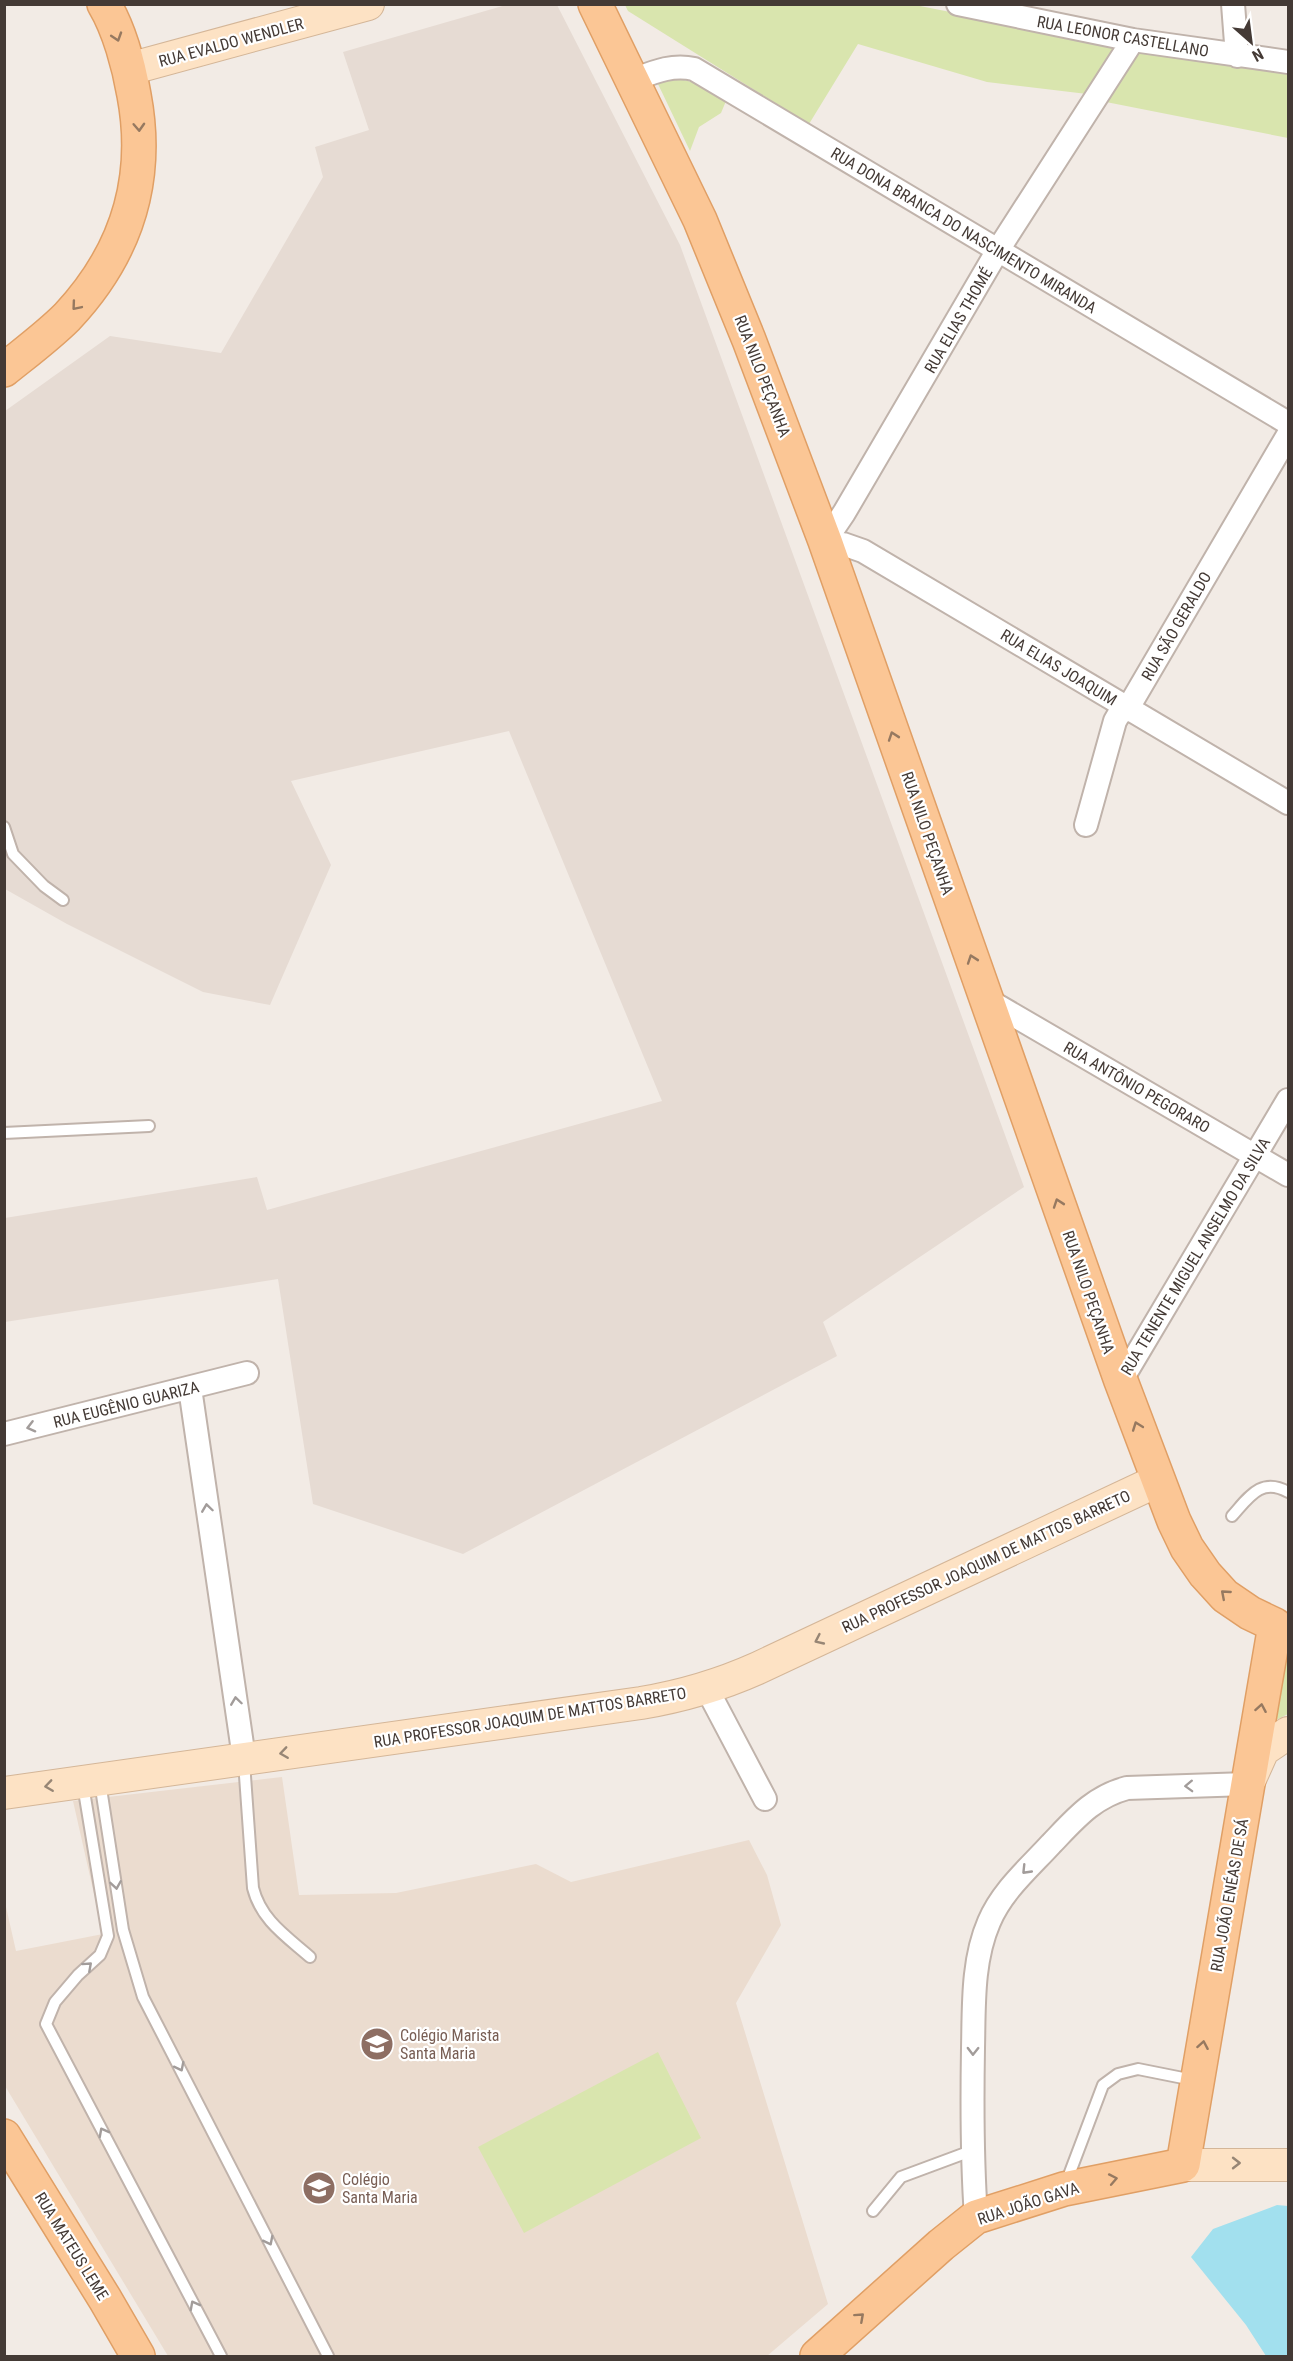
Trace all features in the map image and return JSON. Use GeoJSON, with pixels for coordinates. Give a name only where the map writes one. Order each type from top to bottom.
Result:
{"type":"FeatureCollection","features":[{"type":"Feature","properties":{"kind":"main road"},"geometry":{"type":"LineString","coordinates":[[4,370],[42,339],[74,308],[113,254],[127,223],[136,190],[139,120],[129,69],[104,4]]}},
{"type":"Feature","properties":{"kind":"main road","name":"RUA EVALDO WENDLER"},"geometry":{"type":"LineString","coordinates":[[129,69],[368,4]]}},
{"type":"Feature","properties":{"kind":"main road","name":"RUA NILO PEÇANHA"},"geometry":{"type":"LineString","coordinates":[[596,4],[727,283],[825,541],[1157,1481],[1187,1548],[1205,1574],[1225,1596],[1250,1613],[1282,1627]]}},
{"type":"Feature","properties":{"kind":"main road","name":"RUA PROFESSOR JOAQUIM DE MATTOS BARRETO"},"geometry":{"type":"LineString","coordinates":[[4,1793],[641,1702],[707,1689],[769,1663],[1157,1481]]}},
{"type":"Feature","properties":{"kind":"main road","name":"RUA JOÃO ENÉAS DE SÁ"},"geometry":{"type":"LineString","coordinates":[[1183,2165],[1248,1784],[1282,1627]]}},
{"type":"Feature","properties":{"kind":"main road"},"geometry":{"type":"LineString","coordinates":[[1248,1784],[1263,1750],[1288,1733]]}},
{"type":"Feature","properties":{"kind":"main road","name":"RUA MATEUS LEME"},"geometry":{"type":"LineString","coordinates":[[4,2136],[138,2356]]}},
{"type":"Feature","properties":{"kind":"main road","name":"RUA JOÃO GAVA"},"geometry":{"type":"LineString","coordinates":[[817,2356],[976,2217],[1064,2189],[1183,2165],[1288,2165]]}},
{"type":"Feature","properties":{"kind":"main road"},"geometry":{"type":"LineString","coordinates":[[105,2299],[123,2356]]}},
{"type":"Feature","properties":{"kind":"main road"},"geometry":{"type":"LineString","coordinates":[[105,2299],[154,2356]]}},
{"type":"Feature","properties":{"kind":"street","name":"RUA LEONOR CASTELLANO"},"geometry":{"type":"LineString","coordinates":[[958,4],[1133,40],[1288,62]]}},
{"type":"Feature","properties":{"kind":"street"},"geometry":{"type":"LineString","coordinates":[[1233,4],[1237,56]]}},
{"type":"Feature","properties":{"kind":"street","name":"RUA ELIAS THOMÉ"},"geometry":{"type":"LineString","coordinates":[[825,541],[844,513],[998,250],[1133,40]]}},
{"type":"Feature","properties":{"kind":"street","name":"RUA DONA BRANCA DO NASCIMENTO MIRANDA"},"geometry":{"type":"LineString","coordinates":[[633,80],[667,68],[682,66],[694,69],[1288,423]]}},
{"type":"Feature","properties":{"kind":"street","name":"RUA SÃO GERALDO"},"geometry":{"type":"LineString","coordinates":[[1086,825],[1112,728],[1119,714],[1128,708],[1288,435]]}},
{"type":"Feature","properties":{"kind":"street","name":"RUA ELIAS JOAQUIM"},"geometry":{"type":"LineString","coordinates":[[825,541],[863,551],[1288,803]]}},
{"type":"Feature","properties":{"kind":"street","name":"RUA ANTÔNIO PEGORARO"},"geometry":{"type":"LineString","coordinates":[[986,999],[1288,1175]]}},
{"type":"Feature","properties":{"kind":"street","name":"RUA TENENTE MIGUEL ANSELMO DA SILVA"},"geometry":{"type":"LineString","coordinates":[[1121,1381],[1288,1100]]}},
{"type":"Feature","properties":{"kind":"street","name":"RUA EUGÊNIO GUARIZA"},"geometry":{"type":"LineString","coordinates":[[4,1434],[247,1373]]}},
{"type":"Feature","properties":{"kind":"street"},"geometry":{"type":"LineString","coordinates":[[190,1388],[244,1758]]}},
{"type":"Feature","properties":{"kind":"street"},"geometry":{"type":"LineString","coordinates":[[707,1689],[765,1799]]}},
{"type":"Feature","properties":{"kind":"street"},"geometry":{"type":"LineString","coordinates":[[976,2217],[972,2151],[976,1974],[982,1941],[996,1906],[1068,1826],[1093,1803],[1108,1793],[1126,1788],[1248,1784]]}},
{"type":"Feature","properties":{"kind":"lane"},"geometry":{"type":"LineString","coordinates":[[4,827],[13,854],[44,885],[63,900]]}},
{"type":"Feature","properties":{"kind":"lane"},"geometry":{"type":"LineString","coordinates":[[4,1133],[149,1126]]}},
{"type":"Feature","properties":{"kind":"lane"},"geometry":{"type":"LineString","coordinates":[[1232,1516],[1256,1490],[1277,1486],[1288,1492]]}},
{"type":"Feature","properties":{"kind":"lane"},"geometry":{"type":"LineString","coordinates":[[244,1758],[253,1888],[257,1904],[265,1917],[310,1957]]}},
{"type":"Feature","properties":{"kind":"lane"},"geometry":{"type":"LineString","coordinates":[[91,1780],[108,1936],[100,1955],[78,1975],[55,2002],[46,2024],[221,2356]]}},
{"type":"Feature","properties":{"kind":"lane"},"geometry":{"type":"LineString","coordinates":[[91,1780],[123,1930],[143,1996],[328,2356]]}},
{"type":"Feature","properties":{"kind":"lane"},"geometry":{"type":"LineString","coordinates":[[1064,2189],[1103,2085],[1118,2074],[1138,2069],[1197,2081]]}},
{"type":"Feature","properties":{"kind":"lane"},"geometry":{"type":"LineString","coordinates":[[873,2211],[901,2178],[972,2151]]}},
{"type":"Feature","properties":{"kind":"shaded area"},"geometry":{"type":"Polygon","coordinates":[[[506,5],[557,5],[680,245],[1024,1187],[823,1322],[837,1356],[463,1554],[313,1504],[278,1279],[5,1322],[5,1218],[257,1177],[267,1210],[662,1101],[509,731],[291,781],[331,865],[270,1005],[203,992],[67,924],[5,889],[5,411],[110,336],[221,353],[323,177],[315,147],[369,130],[343,52],[506,5]]]}},
{"type":"Feature","properties":{"kind":"shaded area","name":"Colégio Marista Santa Maria"},"geometry":{"type":"Polygon","coordinates":[[[282,1777],[299,1895],[396,1893],[536,1864],[571,1882],[749,1840],[767,1875],[781,1925],[736,2003],[828,2304],[767,2356],[168,2356],[5,2086],[4,1898],[16,1951],[103,1934],[73,1801],[282,1777]]]}},
{"type":"Feature","properties":{"kind":"green space"},"geometry":{"type":"Polygon","coordinates":[[[625,5],[915,5],[1116,45],[1087,94],[987,82],[858,44],[809,124],[628,11],[625,5]]]}},
{"type":"Feature","properties":{"kind":"green space"},"geometry":{"type":"Polygon","coordinates":[[[1137,51],[1288,71],[1288,138],[1106,102],[1137,51]]]}},
{"type":"Feature","properties":{"kind":"green space"},"geometry":{"type":"Polygon","coordinates":[[[671,79],[686,80],[726,101],[721,113],[699,127],[690,151],[658,84],[671,79]]]}},
{"type":"Feature","properties":{"kind":"green space"},"geometry":{"type":"Polygon","coordinates":[[[1287,1650],[1288,1714],[1268,1724],[1287,1650]]]}},
{"type":"Feature","properties":{"kind":"green space"},"geometry":{"type":"Polygon","coordinates":[[[658,2052],[701,2138],[524,2233],[478,2147],[658,2052]]]}},
{"type":"Feature","properties":{"kind":"water"},"geometry":{"type":"Polygon","coordinates":[[[1277,2205],[1288,2206],[1288,2356],[1266,2356],[1246,2325],[1191,2257],[1213,2229],[1277,2205]]]}},
{"type":"Feature","properties":{"kind":"place","name":"Colégio Marista Santa Maria"},"geometry":{"type":"Point","coordinates":[377,2044]}},
{"type":"Feature","properties":{"kind":"place","name":"Colégio Santa Maria"},"geometry":{"type":"Point","coordinates":[319,2188]}}]}
